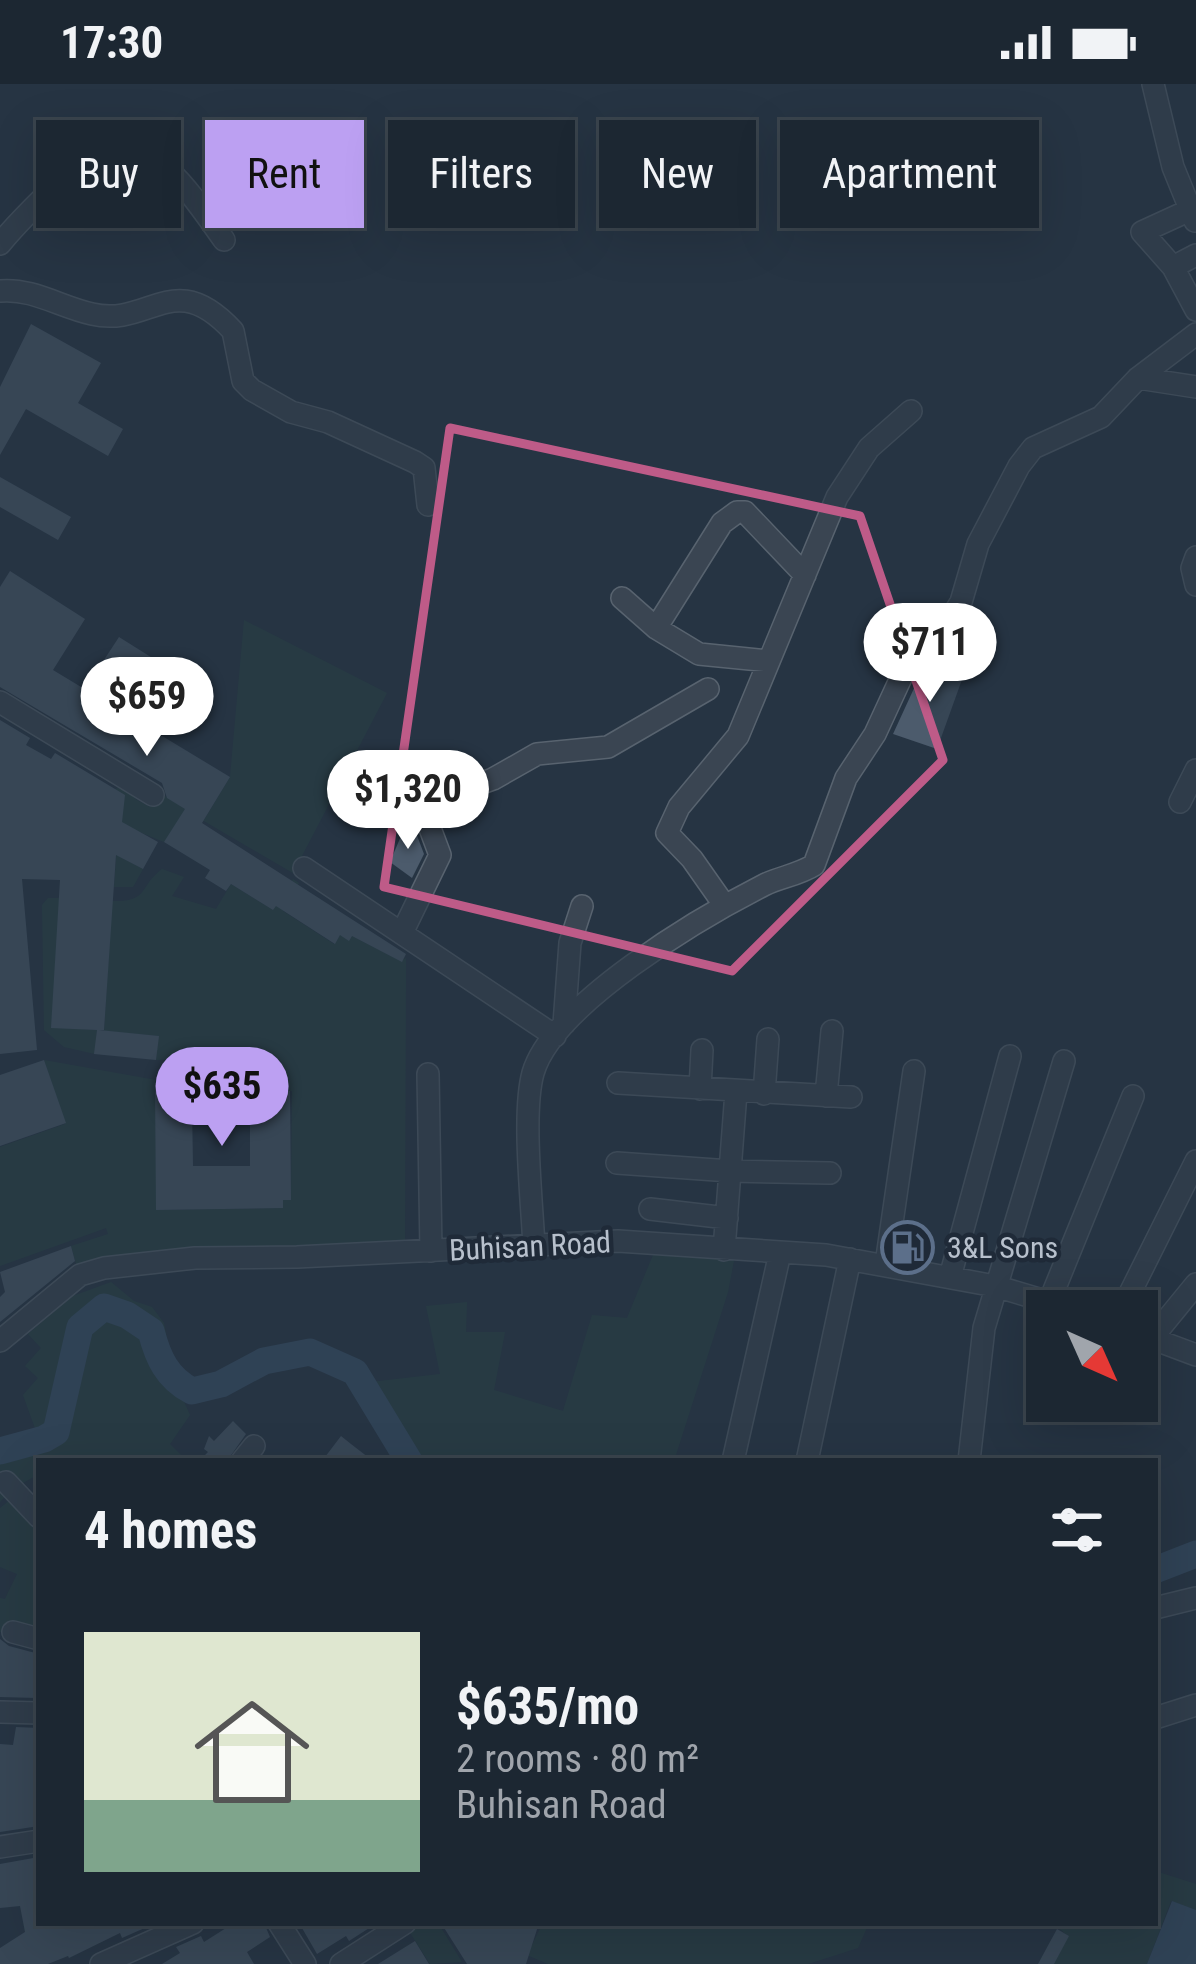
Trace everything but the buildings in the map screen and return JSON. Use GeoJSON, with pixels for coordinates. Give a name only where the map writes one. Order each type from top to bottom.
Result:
{"type":"FeatureCollection","features":[{"type":"Feature","properties":{"kind":"street"},"geometry":{"type":"LineString","coordinates":[[1153,84],[1174,167],[1193,216],[1142,232],[1173,267],[1196,310]]}},
{"type":"Feature","properties":{"kind":"street"},"geometry":{"type":"LineString","coordinates":[[0,244],[73,168],[98,149],[113,145],[153,157],[173,174],[224,240]]}},
{"type":"Feature","properties":{"kind":"street"},"geometry":{"type":"LineString","coordinates":[[1173,267],[1196,255]]}},
{"type":"Feature","properties":{"kind":"street"},"geometry":{"type":"LineString","coordinates":[[0,291],[20,290],[94,315],[113,316],[178,298],[198,304],[232,331],[243,381],[252,391],[291,412],[328,422],[415,462],[424,468],[428,505]]}},
{"type":"Feature","properties":{"kind":"street"},"geometry":{"type":"LineString","coordinates":[[534,1247],[530,1094],[534,1072],[559,1030],[640,960],[725,906],[814,865],[846,778],[874,734],[912,653],[955,613],[978,544],[1019,466],[1034,448],[1101,416],[1138,378],[1196,334]]}},
{"type":"Feature","properties":{"kind":"street"},"geometry":{"type":"LineString","coordinates":[[1138,378],[1196,387]]}},
{"type":"Feature","properties":{"kind":"street"},"geometry":{"type":"LineString","coordinates":[[725,906],[667,827],[738,736],[837,497],[869,448],[911,411]]}},
{"type":"Feature","properties":{"kind":"street"},"geometry":{"type":"LineString","coordinates":[[656,628],[722,523],[736,512],[746,512],[805,575]]}},
{"type":"Feature","properties":{"kind":"street"},"geometry":{"type":"LineString","coordinates":[[1196,557],[1192,568],[1196,585]]}},
{"type":"Feature","properties":{"kind":"street"},"geometry":{"type":"LineString","coordinates":[[622,598],[656,628],[700,654],[770,661]]}},
{"type":"Feature","properties":{"kind":"street"},"geometry":{"type":"LineString","coordinates":[[414,808],[493,779],[537,754],[608,747],[708,689]]}},
{"type":"Feature","properties":{"kind":"street"},"geometry":{"type":"LineString","coordinates":[[0,702],[153,795]]}},
{"type":"Feature","properties":{"kind":"street"},"geometry":{"type":"LineString","coordinates":[[349,770],[414,808],[431,824],[440,855],[402,933]]}},
{"type":"Feature","properties":{"kind":"street"},"geometry":{"type":"LineString","coordinates":[[1180,802],[1196,770]]}},
{"type":"Feature","properties":{"kind":"street"},"geometry":{"type":"LineString","coordinates":[[304,868],[559,1030]]}},
{"type":"Feature","properties":{"kind":"street"},"geometry":{"type":"LineString","coordinates":[[559,1030],[570,944],[581,907]]}},
{"type":"Feature","properties":{"kind":"street"},"geometry":{"type":"LineString","coordinates":[[826,1096],[832,1031]]}},
{"type":"Feature","properties":{"kind":"street"},"geometry":{"type":"LineString","coordinates":[[764,1094],[768,1039]]}},
{"type":"Feature","properties":{"kind":"street"},"geometry":{"type":"LineString","coordinates":[[700,1089],[702,1050]]}},
{"type":"Feature","properties":{"kind":"street"},"geometry":{"type":"LineString","coordinates":[[950,1277],[1010,1055]]}},
{"type":"Feature","properties":{"kind":"street"},"geometry":{"type":"LineString","coordinates":[[969,1458],[977,1372],[995,1286],[1064,1061]]}},
{"type":"Feature","properties":{"kind":"street"},"geometry":{"type":"LineString","coordinates":[[886,1264],[914,1071]]}},
{"type":"Feature","properties":{"kind":"street"},"geometry":{"type":"LineString","coordinates":[[428,1074],[430,1251]]}},
{"type":"Feature","properties":{"kind":"street"},"geometry":{"type":"LineString","coordinates":[[618,1083],[851,1097]]}},
{"type":"Feature","properties":{"kind":"street"},"geometry":{"type":"LineString","coordinates":[[724,1250],[736,1092]]}},
{"type":"Feature","properties":{"kind":"street"},"geometry":{"type":"LineString","coordinates":[[1054,1290],[1133,1096]]}},
{"type":"Feature","properties":{"kind":"street"},"geometry":{"type":"LineString","coordinates":[[1132,1290],[1196,1161]]}},
{"type":"Feature","properties":{"kind":"street"},"geometry":{"type":"LineString","coordinates":[[617,1163],[830,1173]]}},
{"type":"Feature","properties":{"kind":"street"},"geometry":{"type":"LineString","coordinates":[[650,1209],[727,1218]]}},
{"type":"Feature","properties":{"kind":"street","name":"Buhisan Road"},"geometry":{"type":"LineString","coordinates":[[0,1341],[80,1275],[196,1258],[618,1241],[850,1259],[1026,1294]]}},
{"type":"Feature","properties":{"kind":"street"},"geometry":{"type":"LineString","coordinates":[[735,1458],[780,1253]]}},
{"type":"Feature","properties":{"kind":"street"},"geometry":{"type":"LineString","coordinates":[[808,1458],[850,1259]]}},
{"type":"Feature","properties":{"kind":"street"},"geometry":{"type":"LineString","coordinates":[[1158,1323],[1195,1288]]}},
{"type":"Feature","properties":{"kind":"street"},"geometry":{"type":"LineString","coordinates":[[1158,1341],[1196,1355]]}},
{"type":"Feature","properties":{"kind":"street"},"geometry":{"type":"LineString","coordinates":[[6,1483],[36,1514]]}},
{"type":"Feature","properties":{"kind":"street"},"geometry":{"type":"LineString","coordinates":[[1158,1606],[1196,1598]]}},
{"type":"Feature","properties":{"kind":"street"},"geometry":{"type":"LineString","coordinates":[[13,1632],[36,1638]]}},
{"type":"Feature","properties":{"kind":"street"},"geometry":{"type":"LineString","coordinates":[[1158,1717],[1196,1706]]}},
{"type":"Feature","properties":{"kind":"street"},"geometry":{"type":"LineString","coordinates":[[0,1712],[36,1712]]}},
{"type":"Feature","properties":{"kind":"street"},"geometry":{"type":"LineString","coordinates":[[0,1847],[36,1841]]}},
{"type":"Feature","properties":{"kind":"street"},"geometry":{"type":"LineString","coordinates":[[101,1964],[186,1926]]}},
{"type":"Feature","properties":{"kind":"street"},"geometry":{"type":"LineString","coordinates":[[282,1926],[305,1964]]}},
{"type":"Feature","properties":{"kind":"street"},"geometry":{"type":"LineString","coordinates":[[341,1964],[400,1926]]}},
{"type":"Feature","properties":{"kind":"highlighted area"},"geometry":{"type":"Polygon","coordinates":[[[450,428],[860,516],[943,760],[732,971],[384,887],[450,428]]]}},
{"type":"Feature","properties":{"kind":"green space"},"geometry":{"type":"Polygon","coordinates":[[[244,620],[387,693],[293,873],[204,821],[164,842],[137,831],[123,858],[143,869],[133,887],[114,887],[118,830],[82,800],[124,786],[150,807],[160,793],[204,820],[230,777],[244,620]]]}},
{"type":"Feature","properties":{"kind":"green space"},"geometry":{"type":"Polygon","coordinates":[[[162,869],[184,877],[172,896],[216,909],[231,884],[273,910],[293,879],[299,883],[283,911],[334,944],[340,935],[352,936],[401,961],[406,958],[405,1240],[77,1267],[71,1246],[108,1234],[106,1228],[0,1266],[0,1147],[65,1124],[44,1060],[156,1080],[156,1210],[282,1208],[283,1200],[291,1200],[292,1091],[192,1092],[193,1069],[177,1059],[156,1060],[158,1036],[104,1031],[112,901],[138,896],[162,869]]]}},
{"type":"Feature","properties":{"kind":"green space"},"geometry":{"type":"Polygon","coordinates":[[[48,898],[60,898],[52,1027],[97,1030],[95,1054],[64,1047],[44,1030],[42,905],[48,898]]]}},
{"type":"Feature","properties":{"kind":"green space"},"geometry":{"type":"Polygon","coordinates":[[[658,1243],[736,1250],[728,1292],[675,1458],[407,1458],[362,1383],[440,1374],[426,1306],[467,1302],[466,1332],[505,1332],[494,1390],[563,1411],[592,1315],[627,1318],[658,1243]]]}},
{"type":"Feature","properties":{"kind":"green space"},"geometry":{"type":"Polygon","coordinates":[[[111,1282],[134,1301],[152,1307],[164,1323],[175,1382],[190,1415],[170,1444],[184,1458],[36,1458],[36,1476],[0,1502],[0,1443],[36,1431],[23,1395],[38,1378],[25,1366],[41,1348],[28,1334],[73,1296],[111,1282]]]}},
{"type":"Feature","properties":{"kind":"green space"},"geometry":{"type":"Polygon","coordinates":[[[15,1496],[36,1522],[36,1643],[0,1632],[0,1598],[5,1599],[17,1574],[0,1567],[0,1508],[15,1496]]]}},
{"type":"Feature","properties":{"kind":"green space"},"geometry":{"type":"Polygon","coordinates":[[[1158,1872],[1196,1884],[1196,1910],[1171,1901],[1147,1964],[1054,1964],[1068,1936],[1056,1926],[1158,1926],[1158,1872]]]}},
{"type":"Feature","properties":{"kind":"green space"},"geometry":{"type":"Polygon","coordinates":[[[417,1926],[440,1926],[462,1962],[430,1964],[409,1931],[417,1926]]]}},
{"type":"Feature","properties":{"kind":"green space"},"geometry":{"type":"Polygon","coordinates":[[[542,1926],[868,1926],[858,1948],[808,1964],[548,1964],[527,1955],[542,1926]]]}},
{"type":"Feature","properties":{"kind":"water"},"geometry":{"type":"Polygon","coordinates":[[[1172,1901],[1196,1910],[1196,1964],[1147,1964],[1172,1901]]]}},
{"type":"Feature","properties":{"kind":"waterway"},"geometry":{"type":"LineString","coordinates":[[0,1451],[56,1432],[80,1327],[104,1307],[151,1331],[165,1366],[192,1391],[221,1384],[264,1361],[310,1352],[355,1372],[407,1458]]}},
{"type":"Feature","properties":{"kind":"waterway"},"geometry":{"type":"LineString","coordinates":[[1158,1569],[1196,1554]]}},
{"type":"Feature","properties":{"kind":"place","name":"3&L Sons"},"geometry":{"type":"Point","coordinates":[908,1247]}}]}
